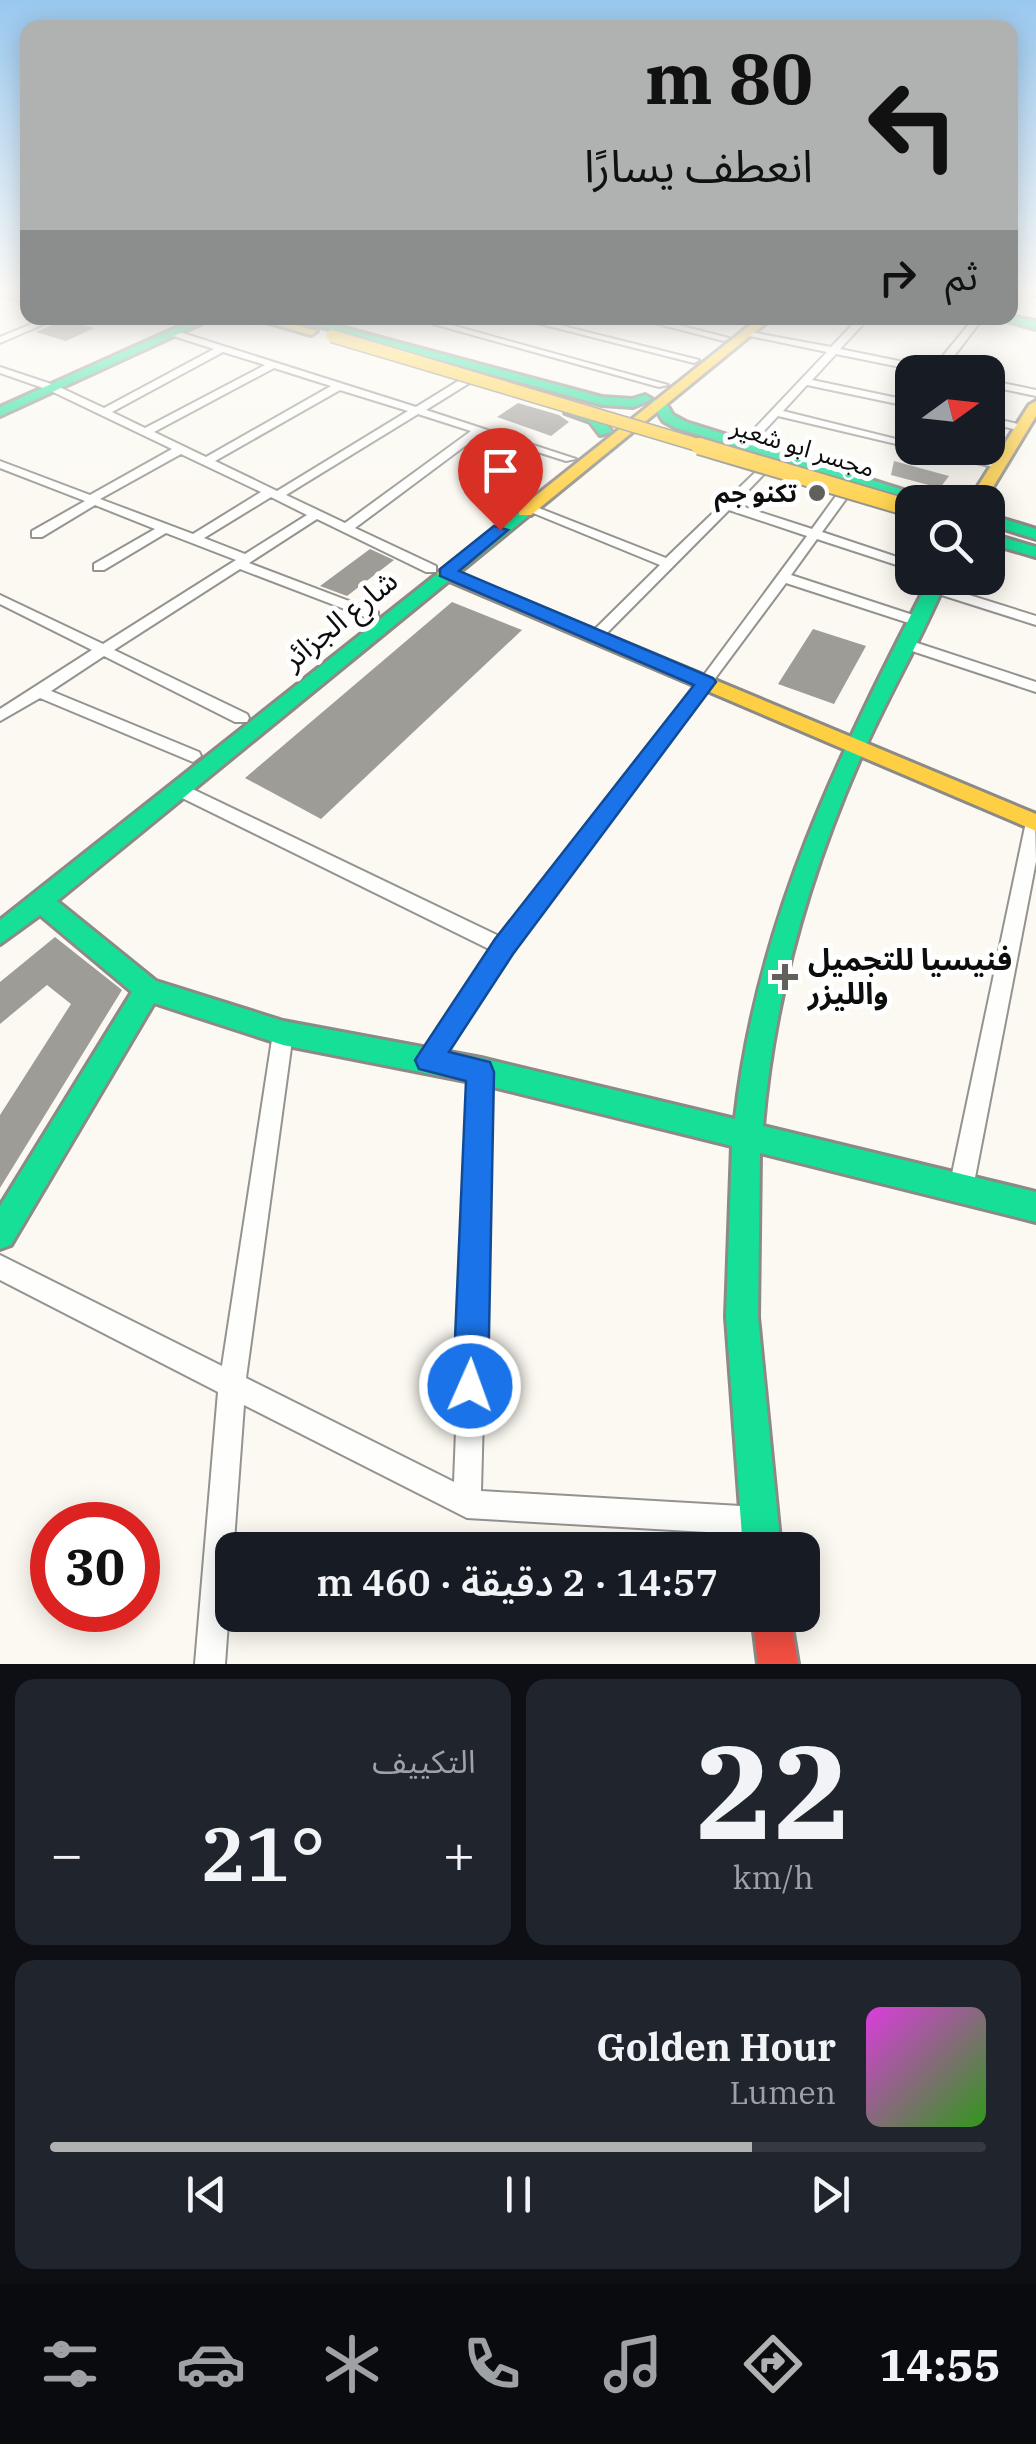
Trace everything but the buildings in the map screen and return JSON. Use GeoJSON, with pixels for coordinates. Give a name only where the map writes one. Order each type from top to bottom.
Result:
{"type":"FeatureCollection","features":[{"type":"Feature","properties":{"kind":"main road"},"geometry":{"type":"LineString","coordinates":[[0,412],[98,368]]}},
{"type":"Feature","properties":{"kind":"main road"},"geometry":{"type":"LineString","coordinates":[[432,368],[467,380],[589,406],[656,396],[673,432],[764,468],[895,504]]}},
{"type":"Feature","properties":{"kind":"main road","name":"مجسر ابو شعير"},"geometry":{"type":"LineString","coordinates":[[443,368],[895,504]]}},
{"type":"Feature","properties":{"kind":"main road"},"geometry":{"type":"LineString","coordinates":[[460,368],[589,406],[612,435],[673,432],[744,446],[895,491]]}},
{"type":"Feature","properties":{"kind":"main road","name":"شارع الجزائر"},"geometry":{"type":"LineString","coordinates":[[0,909],[373,615],[527,508],[686,368]]}},
{"type":"Feature","properties":{"kind":"main road","name":"شارع الجزائر"},"geometry":{"type":"LineString","coordinates":[[656,396],[693,368]]}},
{"type":"Feature","properties":{"kind":"main road"},"geometry":{"type":"LineString","coordinates":[[987,485],[1033,409]]}},
{"type":"Feature","properties":{"kind":"main road","name":"شارع الجزائر"},"geometry":{"type":"LineString","coordinates":[[0,934],[570,460],[612,435]]}},
{"type":"Feature","properties":{"kind":"main road"},"geometry":{"type":"LineString","coordinates":[[1005,533],[1035,542]]}},
{"type":"Feature","properties":{"kind":"main road"},"geometry":{"type":"LineString","coordinates":[[439,571],[1036,822]]}},
{"type":"Feature","properties":{"kind":"main road"},"geometry":{"type":"LineString","coordinates":[[760,1532],[743,1308],[742,1213],[762,1022],[784,932],[854,745],[930,595]]}},
{"type":"Feature","properties":{"kind":"main road"},"geometry":{"type":"LineString","coordinates":[[40,901],[148,990],[283,1033],[480,1072],[1036,1207]]}},
{"type":"Feature","properties":{"kind":"main road"},"geometry":{"type":"LineString","coordinates":[[0,1234],[148,990]]}},
{"type":"Feature","properties":{"kind":"main road"},"geometry":{"type":"LineString","coordinates":[[773,1632],[778,1664]]}},
{"type":"Feature","properties":{"kind":"street"},"geometry":{"type":"LineString","coordinates":[[105,412],[187,368]]}},
{"type":"Feature","properties":{"kind":"street"},"geometry":{"type":"LineString","coordinates":[[146,432],[268,368]]}},
{"type":"Feature","properties":{"kind":"street"},"geometry":{"type":"LineString","coordinates":[[281,368],[570,460]]}},
{"type":"Feature","properties":{"kind":"street"},"geometry":{"type":"LineString","coordinates":[[569,368],[656,396]]}},
{"type":"Feature","properties":{"kind":"street"},"geometry":{"type":"LineString","coordinates":[[744,446],[817,368]]}},
{"type":"Feature","properties":{"kind":"street"},"geometry":{"type":"LineString","coordinates":[[0,370],[54,388],[439,571]]}},
{"type":"Feature","properties":{"kind":"street"},"geometry":{"type":"LineString","coordinates":[[194,539],[467,380]]}},
{"type":"Feature","properties":{"kind":"street"},"geometry":{"type":"LineString","coordinates":[[804,381],[895,400]]}},
{"type":"Feature","properties":{"kind":"street"},"geometry":{"type":"LineString","coordinates":[[207,461],[339,386]]}},
{"type":"Feature","properties":{"kind":"street"},"geometry":{"type":"LineString","coordinates":[[1005,393],[1033,409]]}},
{"type":"Feature","properties":{"kind":"street"},"geometry":{"type":"LineString","coordinates":[[1005,416],[1033,409]]}},
{"type":"Feature","properties":{"kind":"street"},"geometry":{"type":"LineString","coordinates":[[776,412],[895,442]]}},
{"type":"Feature","properties":{"kind":"street"},"geometry":{"type":"LineString","coordinates":[[346,528],[479,430]]}},
{"type":"Feature","properties":{"kind":"street"},"geometry":{"type":"LineString","coordinates":[[37,534],[181,449]]}},
{"type":"Feature","properties":{"kind":"street"},"geometry":{"type":"LineString","coordinates":[[0,464],[194,539],[373,615]]}},
{"type":"Feature","properties":{"kind":"street"},"geometry":{"type":"LineString","coordinates":[[990,465],[998,467]]}},
{"type":"Feature","properties":{"kind":"street"},"geometry":{"type":"LineString","coordinates":[[596,636],[764,468]]}},
{"type":"Feature","properties":{"kind":"street"},"geometry":{"type":"LineString","coordinates":[[428,1060],[504,947],[845,492]]}},
{"type":"Feature","properties":{"kind":"street"},"geometry":{"type":"LineString","coordinates":[[726,505],[895,560]]}},
{"type":"Feature","properties":{"kind":"street"},"geometry":{"type":"LineString","coordinates":[[527,508],[666,563]]}},
{"type":"Feature","properties":{"kind":"street"},"geometry":{"type":"LineString","coordinates":[[0,716],[317,514]]}},
{"type":"Feature","properties":{"kind":"street"},"geometry":{"type":"LineString","coordinates":[[99,567],[165,528]]}},
{"type":"Feature","properties":{"kind":"street"},"geometry":{"type":"LineString","coordinates":[[782,578],[917,621]]}},
{"type":"Feature","properties":{"kind":"street"},"geometry":{"type":"LineString","coordinates":[[968,595],[1036,621]]}},
{"type":"Feature","properties":{"kind":"street"},"geometry":{"type":"LineString","coordinates":[[0,599],[241,718]]}},
{"type":"Feature","properties":{"kind":"street"},"geometry":{"type":"LineString","coordinates":[[905,644],[1036,687]]}},
{"type":"Feature","properties":{"kind":"street"},"geometry":{"type":"LineString","coordinates":[[38,691],[194,756]]}},
{"type":"Feature","properties":{"kind":"street"},"geometry":{"type":"LineString","coordinates":[[178,789],[504,947]]}},
{"type":"Feature","properties":{"kind":"street"},"geometry":{"type":"LineString","coordinates":[[961,1188],[1036,822]]}},
{"type":"Feature","properties":{"kind":"street"},"geometry":{"type":"LineString","coordinates":[[210,1664],[232,1384],[283,1033]]}},
{"type":"Feature","properties":{"kind":"street"},"geometry":{"type":"LineString","coordinates":[[467,1504],[480,1072]]}},
{"type":"Feature","properties":{"kind":"street"},"geometry":{"type":"LineString","coordinates":[[0,1267],[467,1504],[758,1521]]}},
{"type":"Feature","properties":{"kind":"traffic: fast"},"geometry":{"type":"LineString","coordinates":[[0,412],[98,368]]}},
{"type":"Feature","properties":{"kind":"traffic: fast"},"geometry":{"type":"LineString","coordinates":[[479,368],[602,401],[633,403],[645,399]]}},
{"type":"Feature","properties":{"kind":"traffic: fast"},"geometry":{"type":"LineString","coordinates":[[659,403],[668,418],[681,425],[895,490]]}},
{"type":"Feature","properties":{"kind":"traffic: fast"},"geometry":{"type":"LineString","coordinates":[[570,410],[595,419],[605,432]]}},
{"type":"Feature","properties":{"kind":"traffic: fast"},"geometry":{"type":"LineString","coordinates":[[0,934],[525,512]]}},
{"type":"Feature","properties":{"kind":"traffic: fast"},"geometry":{"type":"LineString","coordinates":[[1005,524],[1036,534]]}},
{"type":"Feature","properties":{"kind":"traffic: fast"},"geometry":{"type":"LineString","coordinates":[[1005,543],[1036,552]]}},
{"type":"Feature","properties":{"kind":"traffic: fast"},"geometry":{"type":"LineString","coordinates":[[760,1532],[746,1395],[741,1240],[752,1085],[765,1008],[784,932],[815,841],[853,752],[930,595]]}},
{"type":"Feature","properties":{"kind":"traffic: fast"},"geometry":{"type":"LineString","coordinates":[[40,901],[148,990],[283,1033],[481,1071],[1036,1207]]}},
{"type":"Feature","properties":{"kind":"traffic: fast"},"geometry":{"type":"LineString","coordinates":[[0,1234],[148,990]]}},
{"type":"Feature","properties":{"kind":"traffic: slow"},"geometry":{"type":"LineString","coordinates":[[438,368],[895,504]]}},
{"type":"Feature","properties":{"kind":"traffic: slow"},"geometry":{"type":"LineString","coordinates":[[525,512],[704,368]]}},
{"type":"Feature","properties":{"kind":"traffic: slow"},"geometry":{"type":"LineString","coordinates":[[987,485],[1036,405]]}},
{"type":"Feature","properties":{"kind":"traffic: slow"},"geometry":{"type":"LineString","coordinates":[[446,573],[1036,823]]}},
{"type":"Feature","properties":{"kind":"traffic: jam"},"geometry":{"type":"LineString","coordinates":[[773,1632],[778,1664]]}},
{"type":"Feature","properties":{"kind":"place","name":"تكنو جم"},"geometry":{"type":"Point","coordinates":[817,493]}},
{"type":"Feature","properties":{"kind":"place","name":"فنيسيا للتجميل والليزر"},"geometry":{"type":"Point","coordinates":[785,977]}},
{"type":"Feature","properties":{"kind":"route"},"geometry":{"type":"LineString","coordinates":[[470,1386],[480,1072],[428,1060],[504,947],[706,682],[446,572],[500,530]]}}]}
